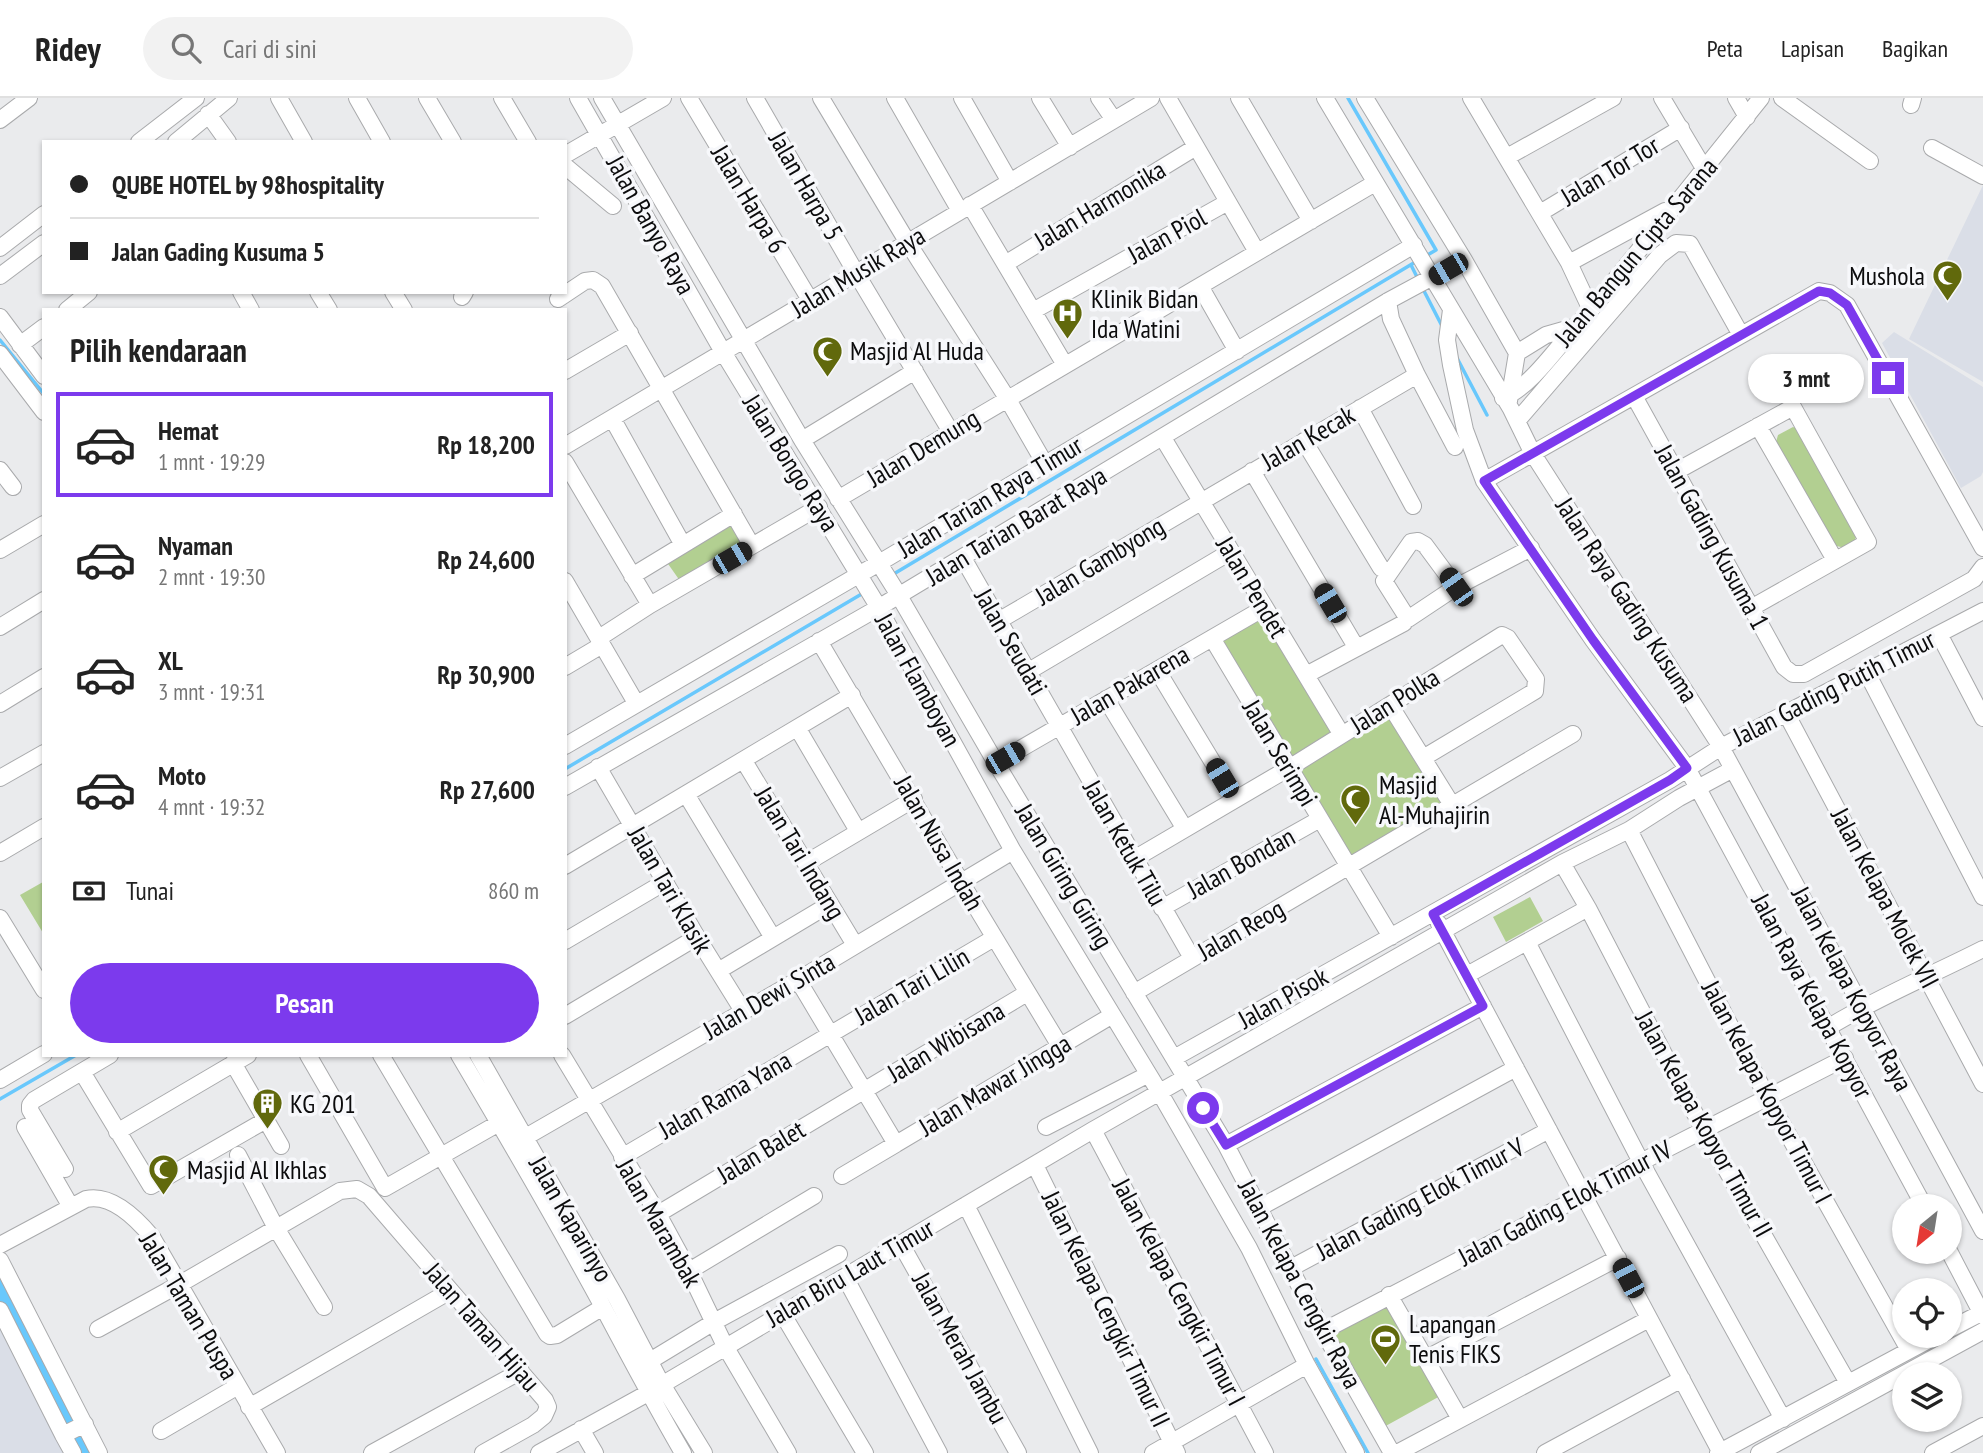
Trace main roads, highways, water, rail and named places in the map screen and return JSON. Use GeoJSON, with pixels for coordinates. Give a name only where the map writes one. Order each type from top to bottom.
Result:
{"type":"FeatureCollection","features":[{"type":"Feature","properties":{"kind":"waterway"},"geometry":{"type":"LineString","coordinates":[[1348,98],[1436,250],[1424,257]]}},
{"type":"Feature","properties":{"kind":"waterway"},"geometry":{"type":"LineString","coordinates":[[892,575],[1417,261]]}},
{"type":"Feature","properties":{"kind":"waterway"},"geometry":{"type":"LineString","coordinates":[[1411,265],[1418,279]]}},
{"type":"Feature","properties":{"kind":"waterway"},"geometry":{"type":"LineString","coordinates":[[1423,289],[1442,326]]}},
{"type":"Feature","properties":{"kind":"waterway"},"geometry":{"type":"LineString","coordinates":[[0,340],[42,392]]}},
{"type":"Feature","properties":{"kind":"waterway"},"geometry":{"type":"LineString","coordinates":[[1457,358],[1487,415]]}},
{"type":"Feature","properties":{"kind":"waterway"},"geometry":{"type":"LineString","coordinates":[[567,768],[865,592]]}},
{"type":"Feature","properties":{"kind":"waterway"},"geometry":{"type":"LineString","coordinates":[[0,1099],[73,1057]]}},
{"type":"Feature","properties":{"kind":"waterway"},"geometry":{"type":"LineString","coordinates":[[0,1281],[83,1453]]}},
{"type":"Feature","properties":{"kind":"waterway"},"geometry":{"type":"LineString","coordinates":[[1316,1359],[1368,1453]]}},
{"type":"Feature","properties":{"kind":"place","name":"Mushola"},"geometry":{"type":"Point","coordinates":[1948,303]}},
{"type":"Feature","properties":{"kind":"place","name":"Klinik Bidan Ida Watini"},"geometry":{"type":"Point","coordinates":[1068,341]}},
{"type":"Feature","properties":{"kind":"place","name":"Masjid Al Huda"},"geometry":{"type":"Point","coordinates":[827,378]}},
{"type":"Feature","properties":{"kind":"place","name":"Masjid Al-Muhajirin"},"geometry":{"type":"Point","coordinates":[1356,827]}},
{"type":"Feature","properties":{"kind":"place","name":"KG 201"},"geometry":{"type":"Point","coordinates":[267,1131]}},
{"type":"Feature","properties":{"kind":"place","name":"Masjid Al Ikhlas"},"geometry":{"type":"Point","coordinates":[164,1197]}},
{"type":"Feature","properties":{"kind":"place","name":"Lapangan Tenis FIKS"},"geometry":{"type":"Point","coordinates":[1386,1366]}}]}
